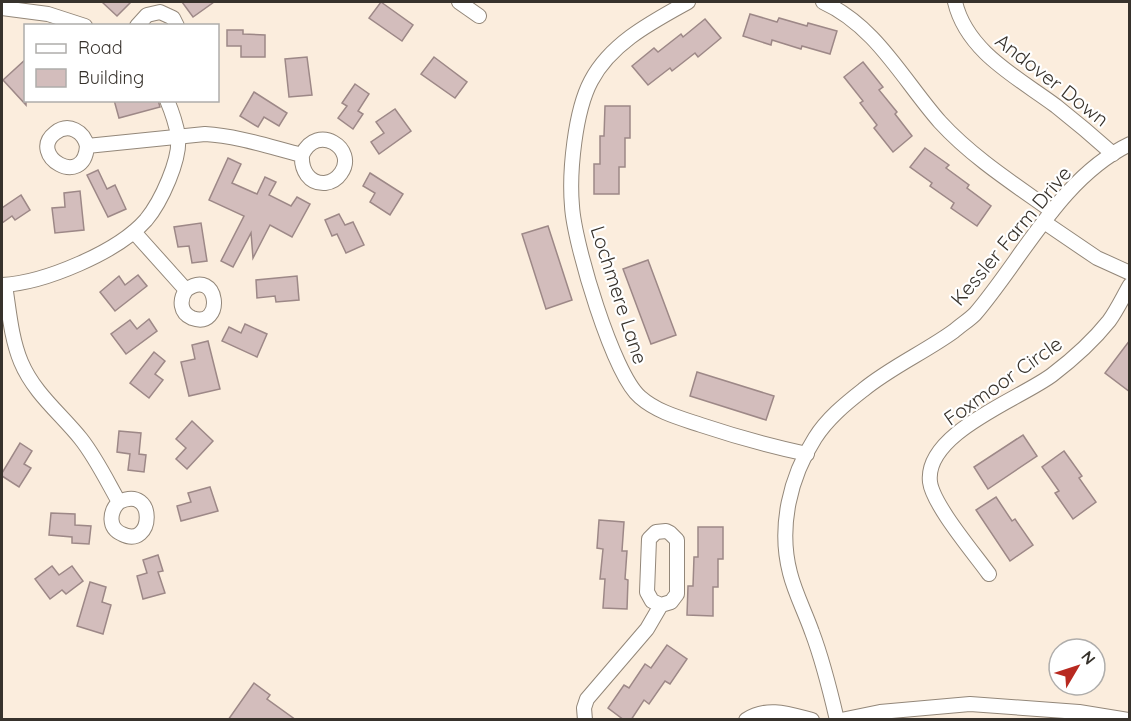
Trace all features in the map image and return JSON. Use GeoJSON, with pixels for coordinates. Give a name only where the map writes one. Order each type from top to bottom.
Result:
{"type":"FeatureCollection","features":[{"type":"Feature","properties":{"kind":"street"},"geometry":{"type":"LineString","coordinates":[[459,2],[479,16]]}},
{"type":"Feature","properties":{"kind":"street","name":"Lochmere Lane"},"geometry":{"type":"LineString","coordinates":[[688,2],[626,40],[612,52],[590,81],[579,117],[571,190],[578,245],[612,349],[627,382],[639,396],[671,415],[758,444],[807,454]]}},
{"type":"Feature","properties":{"kind":"street"},"geometry":{"type":"LineString","coordinates":[[823,2],[846,14],[874,39],[918,96],[942,124],[962,142],[1097,258],[1130,273]]}},
{"type":"Feature","properties":{"kind":"street","name":"Andover Down"},"geometry":{"type":"LineString","coordinates":[[956,2],[967,30],[978,46],[1056,106],[1113,154]]}},
{"type":"Feature","properties":{"kind":"street"},"geometry":{"type":"LineString","coordinates":[[3,6],[48,14],[79,24]]}},
{"type":"Feature","properties":{"kind":"street"},"geometry":{"type":"LineString","coordinates":[[139,24],[147,15],[160,12],[173,18],[176,24]]}},
{"type":"Feature","properties":{"kind":"street"},"geometry":{"type":"LineString","coordinates":[[118,502],[91,452],[43,398],[21,362],[12,332],[3,285],[32,281],[57,273],[134,232],[156,207],[173,167],[178,138],[173,113],[168,102]]}},
{"type":"Feature","properties":{"kind":"street"},"geometry":{"type":"LineString","coordinates":[[87,146],[205,134],[245,140],[302,155]]}},
{"type":"Feature","properties":{"kind":"street","name":"Kessler Farm Drive"},"geometry":{"type":"LineString","coordinates":[[839,720],[823,664],[795,589],[786,554],[785,534],[790,496],[794,481],[815,437],[834,414],[864,388],[946,337],[973,316],[1048,217],[1092,170],[1130,144]]}},
{"type":"Feature","properties":{"kind":"street"},"geometry":{"type":"LineString","coordinates":[[134,232],[186,290]]}},
{"type":"Feature","properties":{"kind":"street","name":"Foxmoor Circle"},"geometry":{"type":"LineString","coordinates":[[989,574],[938,499],[930,483],[931,465],[940,449],[954,436],[1051,376],[1072,358],[1110,319],[1130,285]]}},
{"type":"Feature","properties":{"kind":"street"},"geometry":{"type":"LineString","coordinates":[[585,720],[584,708],[587,699],[647,629],[662,605],[671,602],[677,594],[677,540],[670,533],[661,531],[652,535],[648,543],[647,592],[652,601],[662,605]]}},
{"type":"Feature","properties":{"kind":"street"},"geometry":{"type":"LineString","coordinates":[[839,720],[880,712],[970,704],[1069,711],[1128,720]]}},
{"type":"Feature","properties":{"kind":"street"},"geometry":{"type":"LineString","coordinates":[[746,720],[766,711],[782,712],[812,720]]}},
{"type":"Feature","properties":{"kind":"building"},"geometry":{"type":"Polygon","coordinates":[[[102,2],[131,2],[117,16],[102,2]]]}},
{"type":"Feature","properties":{"kind":"building"},"geometry":{"type":"Polygon","coordinates":[[[182,2],[214,2],[193,17],[182,2]]]}},
{"type":"Feature","properties":{"kind":"building"},"geometry":{"type":"Polygon","coordinates":[[[381,2],[413,25],[402,41],[369,18],[381,2]]]}},
{"type":"Feature","properties":{"kind":"building"},"geometry":{"type":"Polygon","coordinates":[[[750,14],[777,22],[779,18],[837,31],[830,54],[802,46],[801,49],[772,40],[771,45],[743,36],[750,14]]]}},
{"type":"Feature","properties":{"kind":"building"},"geometry":{"type":"Polygon","coordinates":[[[705,19],[721,38],[698,57],[695,53],[672,71],[670,68],[648,85],[632,66],[654,48],[658,52],[681,34],[683,37],[705,19]]]}},
{"type":"Feature","properties":{"kind":"building"},"geometry":{"type":"Polygon","coordinates":[[[227,30],[243,30],[243,34],[265,35],[265,57],[241,57],[241,46],[227,46],[227,30]]]}},
{"type":"Feature","properties":{"kind":"building"},"geometry":{"type":"Polygon","coordinates":[[[307,57],[312,95],[289,97],[285,59],[307,57]]]}},
{"type":"Feature","properties":{"kind":"building"},"geometry":{"type":"Polygon","coordinates":[[[434,57],[467,82],[455,98],[421,74],[434,57]]]}},
{"type":"Feature","properties":{"kind":"building"},"geometry":{"type":"Polygon","coordinates":[[[24,61],[24,102],[26,105],[3,80],[24,61]]]}},
{"type":"Feature","properties":{"kind":"building"},"geometry":{"type":"Polygon","coordinates":[[[863,62],[883,87],[879,90],[897,112],[895,114],[912,136],[893,152],[874,128],[877,125],[860,103],[863,101],[844,77],[863,62]]]}},
{"type":"Feature","properties":{"kind":"building"},"geometry":{"type":"Polygon","coordinates":[[[355,84],[369,94],[358,111],[363,114],[353,129],[338,118],[347,106],[342,103],[355,84]]]}},
{"type":"Feature","properties":{"kind":"building"},"geometry":{"type":"Polygon","coordinates":[[[254,92],[287,113],[279,126],[264,117],[258,127],[240,116],[254,92]]]}},
{"type":"Feature","properties":{"kind":"building"},"geometry":{"type":"Polygon","coordinates":[[[115,102],[159,102],[160,107],[119,118],[115,102]]]}},
{"type":"Feature","properties":{"kind":"building"},"geometry":{"type":"Polygon","coordinates":[[[605,106],[630,106],[630,138],[625,138],[625,167],[619,167],[619,194],[594,194],[594,164],[600,164],[600,136],[604,136],[605,106]]]}},
{"type":"Feature","properties":{"kind":"building"},"geometry":{"type":"Polygon","coordinates":[[[395,109],[411,131],[379,154],[371,142],[384,133],[376,122],[395,109]]]}},
{"type":"Feature","properties":{"kind":"building"},"geometry":{"type":"Polygon","coordinates":[[[925,148],[949,165],[946,168],[969,185],[967,188],[991,206],[977,226],[951,208],[954,203],[930,186],[932,183],[910,167],[925,148]]]}},
{"type":"Feature","properties":{"kind":"building"},"geometry":{"type":"Polygon","coordinates":[[[228,158],[241,164],[232,183],[257,194],[265,177],[276,182],[269,195],[291,206],[297,197],[310,204],[292,237],[270,225],[253,258],[251,233],[233,267],[221,261],[244,216],[209,200],[228,158]]]}},
{"type":"Feature","properties":{"kind":"building"},"geometry":{"type":"Polygon","coordinates":[[[98,170],[107,189],[115,185],[126,209],[108,217],[87,175],[98,170]]]}},
{"type":"Feature","properties":{"kind":"building"},"geometry":{"type":"Polygon","coordinates":[[[370,173],[403,194],[390,215],[370,202],[375,193],[363,186],[370,173]]]}},
{"type":"Feature","properties":{"kind":"building"},"geometry":{"type":"Polygon","coordinates":[[[80,191],[84,230],[55,233],[52,208],[65,207],[64,193],[80,191]]]}},
{"type":"Feature","properties":{"kind":"building"},"geometry":{"type":"Polygon","coordinates":[[[21,195],[30,210],[15,220],[12,216],[2,223],[2,208],[21,195]]]}},
{"type":"Feature","properties":{"kind":"building"},"geometry":{"type":"Polygon","coordinates":[[[339,214],[345,225],[353,222],[364,245],[346,253],[337,234],[332,236],[325,220],[339,214]]]}},
{"type":"Feature","properties":{"kind":"building"},"geometry":{"type":"Polygon","coordinates":[[[201,223],[207,261],[192,263],[189,246],[178,247],[174,227],[201,223]]]}},
{"type":"Feature","properties":{"kind":"building"},"geometry":{"type":"Polygon","coordinates":[[[548,226],[572,300],[546,309],[522,234],[548,226]]]}},
{"type":"Feature","properties":{"kind":"building"},"geometry":{"type":"Polygon","coordinates":[[[648,260],[676,335],[651,344],[623,269],[648,260]]]}},
{"type":"Feature","properties":{"kind":"building"},"geometry":{"type":"Polygon","coordinates":[[[138,275],[147,286],[115,311],[100,292],[119,276],[125,285],[138,275]]]}},
{"type":"Feature","properties":{"kind":"building"},"geometry":{"type":"Polygon","coordinates":[[[297,276],[299,300],[276,302],[275,296],[257,298],[256,280],[297,276]]]}},
{"type":"Feature","properties":{"kind":"building"},"geometry":{"type":"Polygon","coordinates":[[[149,319],[157,331],[126,354],[111,334],[130,320],[137,329],[149,319]]]}},
{"type":"Feature","properties":{"kind":"building"},"geometry":{"type":"Polygon","coordinates":[[[245,324],[267,334],[257,357],[222,341],[229,327],[241,333],[245,324]]]}},
{"type":"Feature","properties":{"kind":"building"},"geometry":{"type":"Polygon","coordinates":[[[1130,340],[1130,392],[1105,373],[1130,340]]]}},
{"type":"Feature","properties":{"kind":"building"},"geometry":{"type":"Polygon","coordinates":[[[208,341],[220,389],[189,396],[181,362],[195,359],[192,345],[208,341]]]}},
{"type":"Feature","properties":{"kind":"building"},"geometry":{"type":"Polygon","coordinates":[[[154,352],[165,361],[155,374],[163,380],[149,398],[130,383],[154,352]]]}},
{"type":"Feature","properties":{"kind":"building"},"geometry":{"type":"Polygon","coordinates":[[[697,372],[774,396],[766,420],[690,396],[697,372]]]}},
{"type":"Feature","properties":{"kind":"building"},"geometry":{"type":"Polygon","coordinates":[[[192,421],[213,441],[187,469],[176,459],[186,448],[176,439],[192,421]]]}},
{"type":"Feature","properties":{"kind":"building"},"geometry":{"type":"Polygon","coordinates":[[[119,431],[141,433],[139,454],[146,455],[144,472],[128,470],[130,454],[117,452],[119,431]]]}},
{"type":"Feature","properties":{"kind":"building"},"geometry":{"type":"Polygon","coordinates":[[[1023,435],[1037,456],[988,489],[974,467],[1023,435]]]}},
{"type":"Feature","properties":{"kind":"building"},"geometry":{"type":"Polygon","coordinates":[[[20,443],[32,451],[24,464],[31,468],[19,487],[2,476],[2,473],[20,443]]]}},
{"type":"Feature","properties":{"kind":"building"},"geometry":{"type":"Polygon","coordinates":[[[1064,451],[1082,476],[1079,478],[1096,502],[1073,519],[1055,493],[1059,491],[1042,467],[1064,451]]]}},
{"type":"Feature","properties":{"kind":"building"},"geometry":{"type":"Polygon","coordinates":[[[210,487],[218,511],[181,521],[177,506],[191,502],[188,493],[210,487]]]}},
{"type":"Feature","properties":{"kind":"building"},"geometry":{"type":"Polygon","coordinates":[[[996,497],[1012,521],[1015,519],[1033,545],[1010,561],[976,510],[996,497]]]}},
{"type":"Feature","properties":{"kind":"building"},"geometry":{"type":"Polygon","coordinates":[[[51,513],[75,514],[75,525],[91,526],[89,544],[72,543],[72,537],[49,535],[51,513]]]}},
{"type":"Feature","properties":{"kind":"building"},"geometry":{"type":"Polygon","coordinates":[[[599,520],[624,522],[622,551],[627,551],[625,579],[628,580],[627,609],[603,608],[605,579],[600,579],[603,549],[597,548],[599,520]]]}},
{"type":"Feature","properties":{"kind":"building"},"geometry":{"type":"Polygon","coordinates":[[[698,527],[723,527],[723,559],[718,559],[718,587],[713,587],[713,616],[687,615],[688,586],[693,586],[694,557],[698,557],[698,527]]]}},
{"type":"Feature","properties":{"kind":"building"},"geometry":{"type":"Polygon","coordinates":[[[158,555],[163,571],[158,572],[165,593],[143,599],[137,576],[147,573],[143,560],[158,555]]]}},
{"type":"Feature","properties":{"kind":"building"},"geometry":{"type":"Polygon","coordinates":[[[52,566],[59,575],[72,566],[83,581],[66,594],[62,590],[50,599],[35,579],[52,566]]]}},
{"type":"Feature","properties":{"kind":"building"},"geometry":{"type":"Polygon","coordinates":[[[90,582],[106,587],[102,602],[111,605],[103,634],[77,626],[90,582]]]}},
{"type":"Feature","properties":{"kind":"building"},"geometry":{"type":"Polygon","coordinates":[[[667,645],[687,659],[670,684],[665,681],[649,704],[644,700],[631,720],[624,720],[608,708],[624,685],[629,688],[645,664],[651,668],[667,645]]]}},
{"type":"Feature","properties":{"kind":"building"},"geometry":{"type":"Polygon","coordinates":[[[254,683],[270,695],[267,699],[296,720],[228,720],[254,683]]]}}]}
